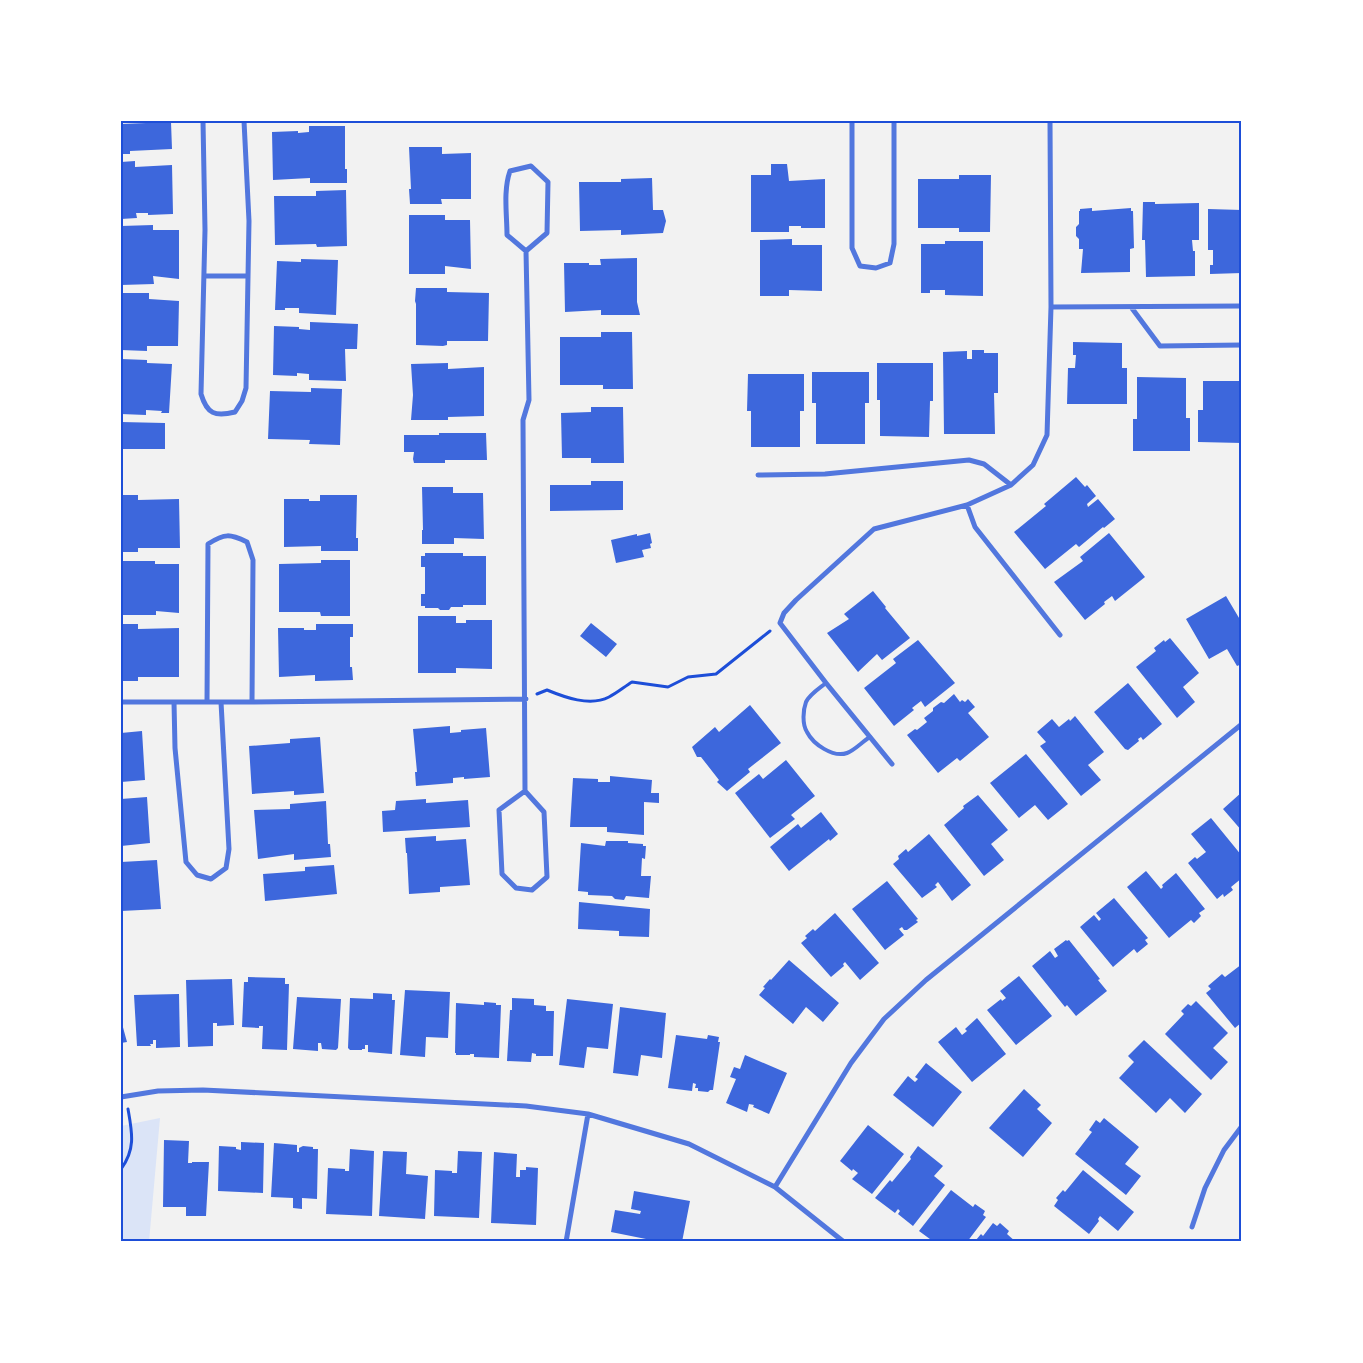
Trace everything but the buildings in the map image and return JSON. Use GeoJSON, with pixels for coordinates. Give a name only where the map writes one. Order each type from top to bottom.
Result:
{"type":"FeatureCollection","features":[{"type":"Feature","properties":{"kind":"street"},"geometry":{"type":"LineString","coordinates":[[203,121],[204,276],[202,394],[207,408],[212,413],[222,416],[235,412],[242,401],[246,388],[249,221],[244,121]]}},
{"type":"Feature","properties":{"kind":"street"},"geometry":{"type":"LineString","coordinates":[[852,121],[852,248],[860,266],[876,268],[890,263],[894,244],[894,121]]}},
{"type":"Feature","properties":{"kind":"street"},"geometry":{"type":"LineString","coordinates":[[892,764],[780,623],[784,613],[796,600],[874,528],[968,505],[1011,485],[1033,465],[1047,435],[1051,307],[1050,121]]}},
{"type":"Feature","properties":{"kind":"street"},"geometry":{"type":"LineString","coordinates":[[525,792],[500,810],[502,874],[516,888],[532,890],[547,877],[544,812],[525,792],[523,420],[529,400],[526,251],[507,235],[507,181],[510,171],[531,166],[548,182],[547,233],[526,251]]}},
{"type":"Feature","properties":{"kind":"street"},"geometry":{"type":"LineString","coordinates":[[204,276],[248,276]]}},
{"type":"Feature","properties":{"kind":"street"},"geometry":{"type":"LineString","coordinates":[[1051,307],[1242,306]]}},
{"type":"Feature","properties":{"kind":"street"},"geometry":{"type":"LineString","coordinates":[[1131,307],[1160,346],[1242,345]]}},
{"type":"Feature","properties":{"kind":"street"},"geometry":{"type":"LineString","coordinates":[[758,475],[825,474],[969,460],[984,464],[1011,485]]}},
{"type":"Feature","properties":{"kind":"street"},"geometry":{"type":"LineString","coordinates":[[968,505],[975,527],[1060,635]]}},
{"type":"Feature","properties":{"kind":"street"},"geometry":{"type":"LineString","coordinates":[[206,702],[208,544],[216,539],[232,535],[247,542],[253,560],[252,702]]}},
{"type":"Feature","properties":{"kind":"street"},"geometry":{"type":"LineString","coordinates":[[121,702],[526,699]]}},
{"type":"Feature","properties":{"kind":"street"},"geometry":{"type":"LineString","coordinates":[[174,702],[175,748],[186,862],[197,875],[211,879],[226,868],[229,849],[221,702]]}},
{"type":"Feature","properties":{"kind":"street"},"geometry":{"type":"LineString","coordinates":[[775,1187],[851,1063],[884,1019],[926,980],[1242,724]]}},
{"type":"Feature","properties":{"kind":"street"},"geometry":{"type":"LineString","coordinates":[[123,1097],[158,1091],[203,1090],[526,1106],[588,1114],[689,1144],[775,1187],[844,1242]]}},
{"type":"Feature","properties":{"kind":"street"},"geometry":{"type":"LineString","coordinates":[[566,1242],[588,1114]]}},
{"type":"Feature","properties":{"kind":"street"},"geometry":{"type":"LineString","coordinates":[[1192,1227],[1207,1182],[1224,1150],[1242,1126]]}},
{"type":"Feature","properties":{"kind":"lane"},"geometry":{"type":"LineString","coordinates":[[826,683],[808,699],[804,707],[803,718],[806,732],[824,749],[838,753],[847,753],[870,736]]}},
{"type":"Feature","properties":{"kind":"path"},"geometry":{"type":"LineString","coordinates":[[526,699],[547,690],[572,699],[587,701],[607,699],[632,682],[668,687],[688,677],[716,674],[780,623]]}},
{"type":"Feature","properties":{"kind":"path"},"geometry":{"type":"LineString","coordinates":[[121,1169],[130,1155],[132,1140],[123,1097]]}},
{"type":"Feature","properties":{"kind":"shaded area"},"geometry":{"type":"Polygon","coordinates":[[[160,1118],[149,1242],[121,1242],[121,1126],[160,1118]]]}}]}
